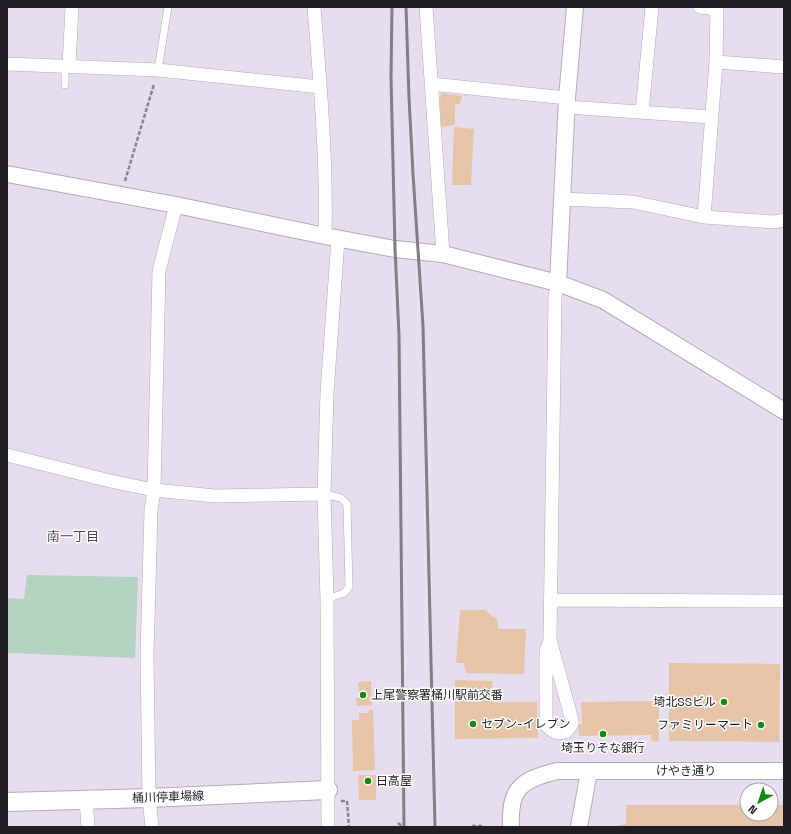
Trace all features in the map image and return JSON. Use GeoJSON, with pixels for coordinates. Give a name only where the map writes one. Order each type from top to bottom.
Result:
{"type":"FeatureCollection","features":[{"type":"Feature","properties":{"kind":"main road","name":"桶川停車場線"},"geometry":{"type":"LineString","coordinates":[[7,802],[149,798],[328,790]]}},
{"type":"Feature","properties":{"kind":"street"},"geometry":{"type":"LineString","coordinates":[[67,66],[72,7]]}},
{"type":"Feature","properties":{"kind":"street"},"geometry":{"type":"LineString","coordinates":[[314,7],[326,198],[332,238],[324,494],[327,599],[328,827]]}},
{"type":"Feature","properties":{"kind":"street"},"geometry":{"type":"LineString","coordinates":[[426,7],[443,254]]}},
{"type":"Feature","properties":{"kind":"street"},"geometry":{"type":"LineString","coordinates":[[550,640],[546,651],[546,725],[559,733],[566,732],[572,724],[572,720],[550,640],[555,304],[558,283],[567,102],[575,7]]}},
{"type":"Feature","properties":{"kind":"street"},"geometry":{"type":"LineString","coordinates":[[642,112],[652,7]]}},
{"type":"Feature","properties":{"kind":"street"},"geometry":{"type":"LineString","coordinates":[[700,7],[717,8],[716,62],[704,218]]}},
{"type":"Feature","properties":{"kind":"street"},"geometry":{"type":"LineString","coordinates":[[716,62],[784,67]]}},
{"type":"Feature","properties":{"kind":"street"},"geometry":{"type":"LineString","coordinates":[[7,64],[158,70],[320,87]]}},
{"type":"Feature","properties":{"kind":"street"},"geometry":{"type":"LineString","coordinates":[[431,84],[642,112],[712,118]]}},
{"type":"Feature","properties":{"kind":"street"},"geometry":{"type":"LineString","coordinates":[[7,174],[176,205],[332,238],[395,249],[443,254],[558,283],[603,300],[784,411]]}},
{"type":"Feature","properties":{"kind":"street"},"geometry":{"type":"LineString","coordinates":[[562,199],[632,202],[704,218],[774,222],[784,220]]}},
{"type":"Feature","properties":{"kind":"street"},"geometry":{"type":"LineString","coordinates":[[152,827],[149,798],[146,655],[151,511],[154,490],[159,271],[176,205]]}},
{"type":"Feature","properties":{"kind":"street"},"geometry":{"type":"LineString","coordinates":[[7,455],[110,481],[154,490],[215,496],[324,494]]}},
{"type":"Feature","properties":{"kind":"street"},"geometry":{"type":"LineString","coordinates":[[550,600],[784,601]]}},
{"type":"Feature","properties":{"kind":"street","name":"けやき通り"},"geometry":{"type":"LineString","coordinates":[[511,827],[513,798],[520,786],[541,775],[557,771],[784,771]]}},
{"type":"Feature","properties":{"kind":"street"},"geometry":{"type":"LineString","coordinates":[[579,827],[589,771]]}},
{"type":"Feature","properties":{"kind":"street"},"geometry":{"type":"LineString","coordinates":[[86,799],[88,827]]}},
{"type":"Feature","properties":{"kind":"lane"},"geometry":{"type":"LineString","coordinates":[[158,70],[168,7]]}},
{"type":"Feature","properties":{"kind":"lane"},"geometry":{"type":"LineString","coordinates":[[65,85],[67,66]]}},
{"type":"Feature","properties":{"kind":"lane"},"geometry":{"type":"LineString","coordinates":[[324,494],[341,498],[347,504],[349,587],[344,593],[327,599]]}},
{"type":"Feature","properties":{"kind":"path"},"geometry":{"type":"LineString","coordinates":[[121,195],[158,70]]}},
{"type":"Feature","properties":{"kind":"path"},"geometry":{"type":"LineString","coordinates":[[347,801],[349,827]]}},
{"type":"Feature","properties":{"kind":"path"},"geometry":{"type":"LineString","coordinates":[[398,823],[403,827]]}},
{"type":"Feature","properties":{"kind":"path"},"geometry":{"type":"LineString","coordinates":[[473,826],[484,826]]}},
{"type":"Feature","properties":{"kind":"green space"},"geometry":{"type":"Polygon","coordinates":[[[27,575],[138,577],[135,658],[7,653],[7,598],[24,599],[27,575]]]}},
{"type":"Feature","properties":{"kind":"building"},"geometry":{"type":"Polygon","coordinates":[[[441,93],[462,96],[460,104],[455,105],[455,125],[441,127],[441,93]]]}},
{"type":"Feature","properties":{"kind":"building"},"geometry":{"type":"Polygon","coordinates":[[[454,127],[474,129],[471,185],[452,185],[454,127]]]}},
{"type":"Feature","properties":{"kind":"building"},"geometry":{"type":"Polygon","coordinates":[[[460,610],[486,610],[490,615],[497,618],[498,629],[526,629],[524,674],[466,673],[464,663],[456,663],[460,610]]]}},
{"type":"Feature","properties":{"kind":"building","name":"埼北SSビル"},"geometry":{"type":"Polygon","coordinates":[[[669,663],[780,664],[779,742],[669,741],[669,663]]]}},
{"type":"Feature","properties":{"kind":"building"},"geometry":{"type":"Polygon","coordinates":[[[455,680],[492,681],[494,702],[537,702],[538,738],[455,739],[455,680]]]}},
{"type":"Feature","properties":{"kind":"building"},"geometry":{"type":"Polygon","coordinates":[[[371,681],[372,705],[357,706],[356,698],[360,697],[358,682],[371,681]]]}},
{"type":"Feature","properties":{"kind":"building"},"geometry":{"type":"Polygon","coordinates":[[[659,701],[659,740],[657,742],[654,742],[651,739],[651,735],[579,736],[578,724],[582,724],[581,702],[659,701]]]}},
{"type":"Feature","properties":{"kind":"building"},"geometry":{"type":"Polygon","coordinates":[[[369,710],[373,710],[375,770],[353,771],[352,720],[359,720],[359,713],[369,713],[369,710]]]}},
{"type":"Feature","properties":{"kind":"building"},"geometry":{"type":"Polygon","coordinates":[[[358,775],[376,775],[376,800],[359,800],[358,775]]]}},
{"type":"Feature","properties":{"kind":"building"},"geometry":{"type":"Polygon","coordinates":[[[626,805],[739,805],[739,822],[779,822],[779,805],[784,805],[784,827],[616,827],[626,824],[626,805]]]}},
{"type":"Feature","properties":{"kind":"railway"},"geometry":{"type":"LineString","coordinates":[[392,7],[391,77],[395,249],[399,335],[404,827]]}},
{"type":"Feature","properties":{"kind":"railway"},"geometry":{"type":"LineString","coordinates":[[406,7],[413,174],[423,326],[435,827]]}},
{"type":"Feature","properties":{"kind":"place","name":"上尾警察署桶川駅前交番"},"geometry":{"type":"Point","coordinates":[363,695]}},
{"type":"Feature","properties":{"kind":"place","name":"埼北SSビル"},"geometry":{"type":"Point","coordinates":[724,702]}},
{"type":"Feature","properties":{"kind":"place","name":"セブン-イレブン"},"geometry":{"type":"Point","coordinates":[473,724]}},
{"type":"Feature","properties":{"kind":"place","name":"ファミリーマート"},"geometry":{"type":"Point","coordinates":[761,725]}},
{"type":"Feature","properties":{"kind":"place","name":"埼玉りそな銀行"},"geometry":{"type":"Point","coordinates":[603,734]}},
{"type":"Feature","properties":{"kind":"place","name":"日高屋"},"geometry":{"type":"Point","coordinates":[368,781]}},
{"type":"Feature","properties":{"kind":"district","name":"南一丁目"},"geometry":{"type":"Point","coordinates":[73,536]}}]}
